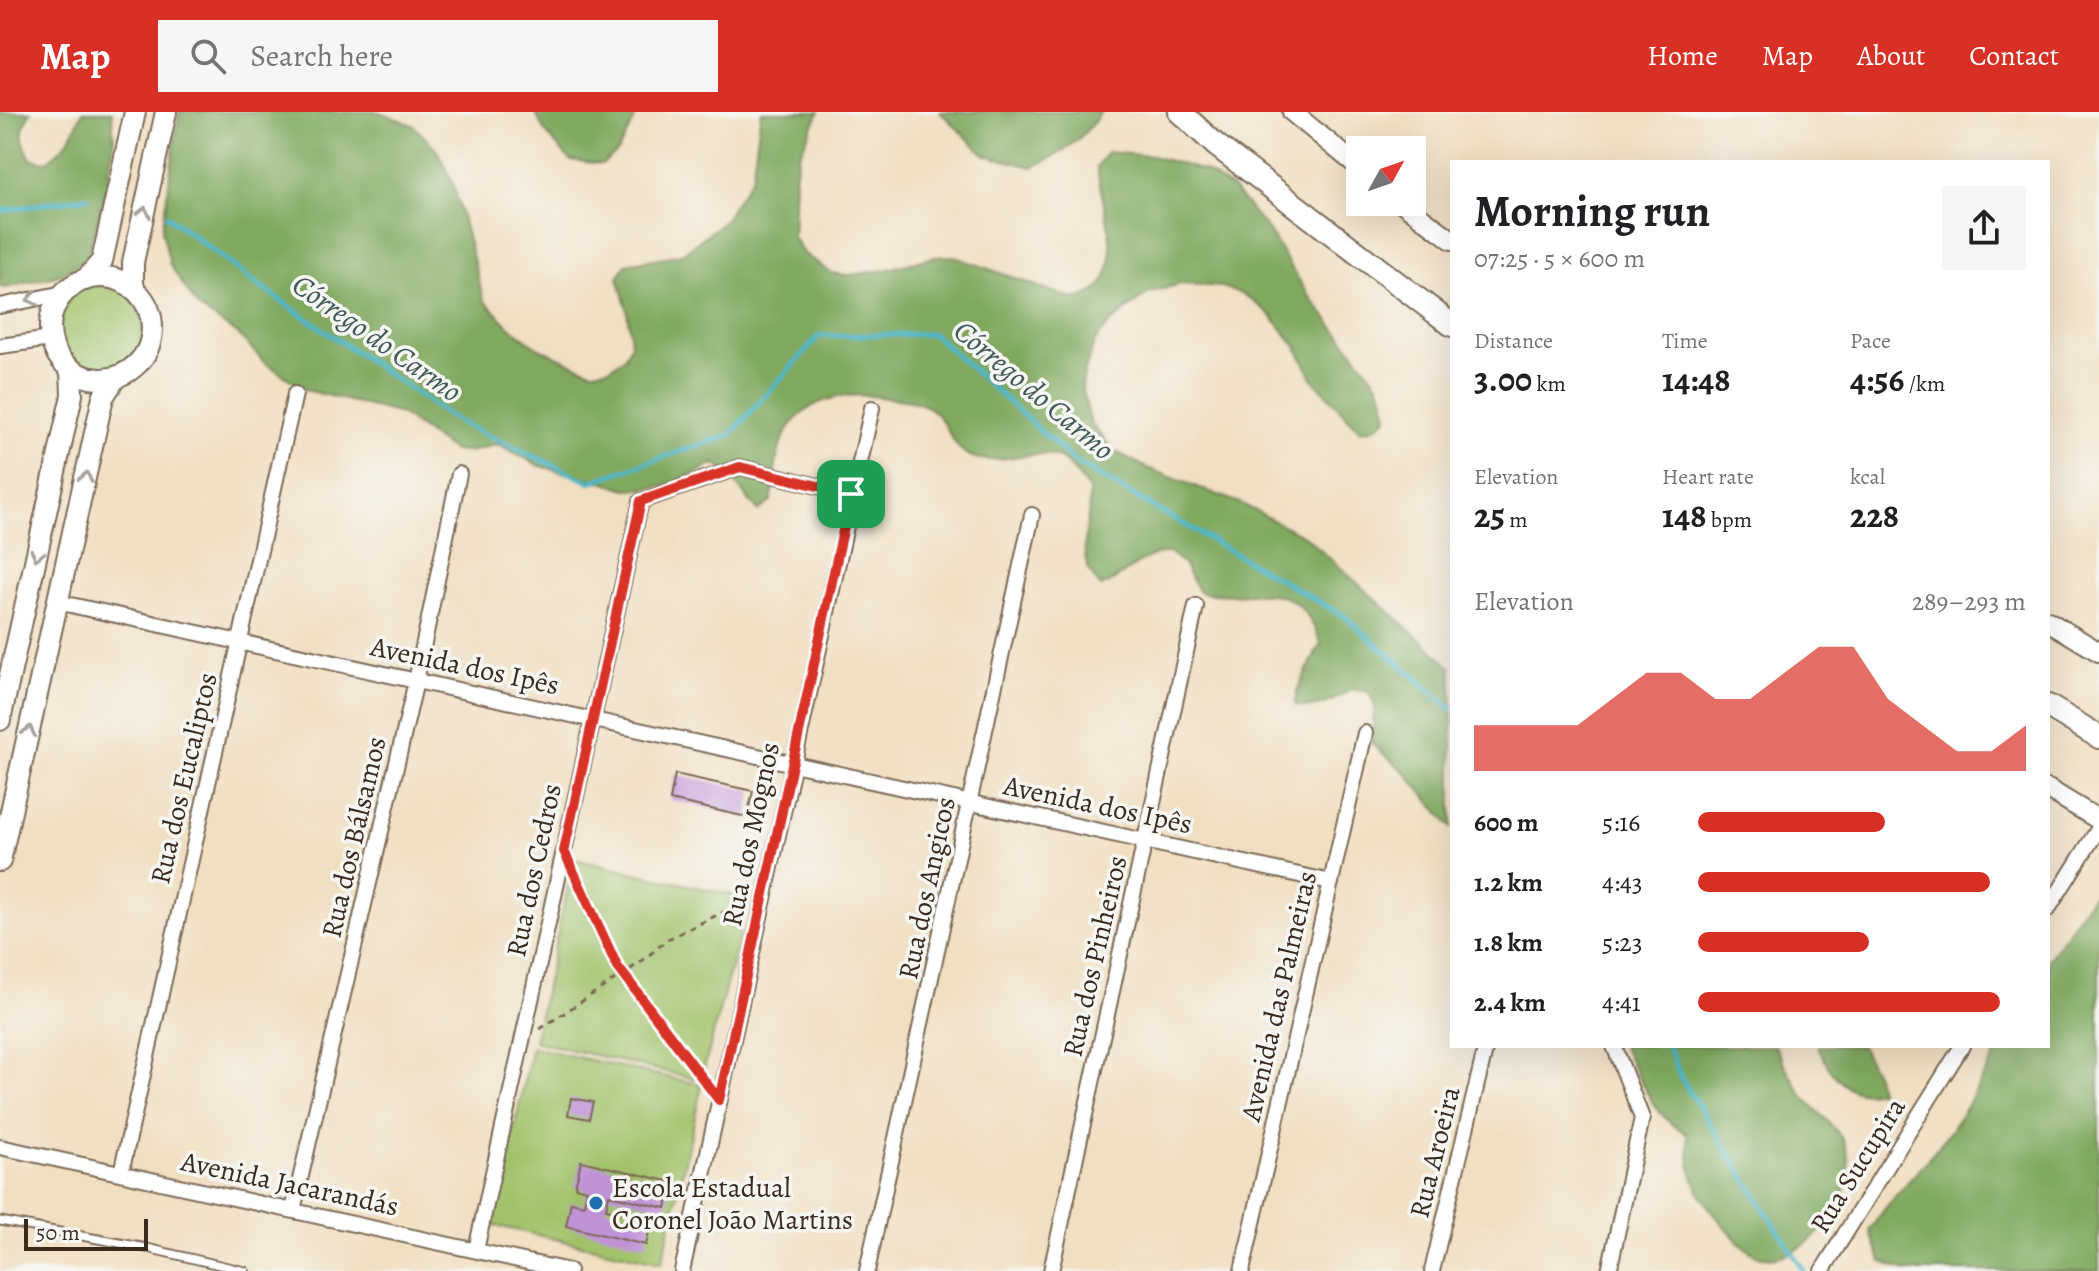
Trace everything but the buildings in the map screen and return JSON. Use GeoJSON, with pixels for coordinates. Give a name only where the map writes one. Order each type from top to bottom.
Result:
{"type":"FeatureCollection","features":[{"type":"Feature","properties":{"kind":"main road"},"geometry":{"type":"LineString","coordinates":[[85,280],[110,277],[133,288],[149,308],[153,325],[151,342],[132,370],[116,377],[100,379],[71,369],[58,355],[51,339],[50,323],[64,293],[85,280],[102,261],[135,112]]}},
{"type":"Feature","properties":{"kind":"main road"},"geometry":{"type":"LineString","coordinates":[[133,288],[133,262],[166,112]]}},
{"type":"Feature","properties":{"kind":"main road"},"geometry":{"type":"LineString","coordinates":[[1180,112],[1216,145],[1450,323]]}},
{"type":"Feature","properties":{"kind":"main road"},"geometry":{"type":"LineString","coordinates":[[0,720],[72,395],[71,369]]}},
{"type":"Feature","properties":{"kind":"main road"},"geometry":{"type":"LineString","coordinates":[[0,861],[103,397],[116,377]]}},
{"type":"Feature","properties":{"kind":"main road"},"geometry":{"type":"LineString","coordinates":[[2050,707],[2099,737]]}},
{"type":"Feature","properties":{"kind":"street"},"geometry":{"type":"LineString","coordinates":[[1292,112],[1346,156]]}},
{"type":"Feature","properties":{"kind":"street"},"geometry":{"type":"LineString","coordinates":[[1420,216],[1450,239]]}},
{"type":"Feature","properties":{"kind":"street"},"geometry":{"type":"LineString","coordinates":[[0,306],[64,293]]}},
{"type":"Feature","properties":{"kind":"street"},"geometry":{"type":"LineString","coordinates":[[0,346],[51,339]]}},
{"type":"Feature","properties":{"kind":"street","name":"Rua dos Eucaliptos"},"geometry":{"type":"LineString","coordinates":[[121,1173],[295,394]]}},
{"type":"Feature","properties":{"kind":"street","name":"Rua dos Mognos"},"geometry":{"type":"LineString","coordinates":[[682,1271],[872,408]]}},
{"type":"Feature","properties":{"kind":"street","name":"Rua dos Cedros"},"geometry":{"type":"LineString","coordinates":[[476,1250],[641,501],[740,467],[851,494]]}},
{"type":"Feature","properties":{"kind":"street","name":"Rua dos Bálsamos"},"geometry":{"type":"LineString","coordinates":[[293,1210],[416,681],[459,474]]}},
{"type":"Feature","properties":{"kind":"street","name":"Rua dos Angicos"},"geometry":{"type":"LineString","coordinates":[[867,1271],[972,803],[1032,515]]}},
{"type":"Feature","properties":{"kind":"street","name":"Avenida dos Ipês"},"geometry":{"type":"LineString","coordinates":[[57,602],[1331,882]]}},
{"type":"Feature","properties":{"kind":"street","name":"Rua dos Pinheiros"},"geometry":{"type":"LineString","coordinates":[[1051,1271],[1196,606]]}},
{"type":"Feature","properties":{"kind":"street"},"geometry":{"type":"LineString","coordinates":[[2050,622],[2099,652]]}},
{"type":"Feature","properties":{"kind":"street","name":"Avenida das Palmeiras"},"geometry":{"type":"LineString","coordinates":[[1242,1271],[1365,733]]}},
{"type":"Feature","properties":{"kind":"street"},"geometry":{"type":"LineString","coordinates":[[2050,790],[2099,820]]}},
{"type":"Feature","properties":{"kind":"street"},"geometry":{"type":"LineString","coordinates":[[2050,906],[2099,828]]}},
{"type":"Feature","properties":{"kind":"street","name":"Rua Aroeira"},"geometry":{"type":"LineString","coordinates":[[1432,1271],[1486,1048]]}},
{"type":"Feature","properties":{"kind":"street"},"geometry":{"type":"LineString","coordinates":[[1609,1271],[1642,1118],[1615,1048]]}},
{"type":"Feature","properties":{"kind":"street","name":"Rua Sucupira"},"geometry":{"type":"LineString","coordinates":[[1822,1270],[1961,1048]]}},
{"type":"Feature","properties":{"kind":"street","name":"Avenida Jacarandás"},"geometry":{"type":"LineString","coordinates":[[0,1147],[476,1250],[534,1267],[569,1271]]}},
{"type":"Feature","properties":{"kind":"lane"},"geometry":{"type":"LineString","coordinates":[[0,1221],[147,1248],[245,1271]]}},
{"type":"Feature","properties":{"kind":"path"},"geometry":{"type":"LineString","coordinates":[[564,851],[621,972],[719,1100]]}},
{"type":"Feature","properties":{"kind":"path"},"geometry":{"type":"LineString","coordinates":[[522,1042],[621,972],[641,962],[668,939],[764,893]]}},
{"type":"Feature","properties":{"kind":"green space"},"geometry":{"type":"Polygon","coordinates":[[[0,112],[31,112],[23,135],[31,159],[46,162],[59,151],[72,134],[82,112],[112,112],[114,142],[105,196],[86,258],[60,275],[5,288],[0,287],[0,112]]]}},
{"type":"Feature","properties":{"kind":"green space"},"geometry":{"type":"Polygon","coordinates":[[[179,112],[380,112],[413,125],[436,149],[453,183],[484,300],[511,328],[537,347],[593,371],[610,368],[624,358],[631,344],[627,310],[618,278],[626,264],[682,254],[723,222],[752,177],[761,112],[819,112],[798,157],[793,237],[802,252],[831,273],[848,275],[881,271],[934,257],[953,256],[1073,299],[1093,292],[1104,280],[1110,264],[1108,224],[1097,167],[1107,152],[1152,156],[1205,171],[1233,189],[1269,231],[1307,293],[1377,382],[1385,401],[1387,417],[1375,428],[1360,431],[1312,378],[1296,346],[1269,313],[1243,294],[1222,287],[1181,284],[1148,293],[1108,325],[1095,341],[1082,389],[1091,424],[1114,451],[1147,468],[1242,504],[1306,537],[1450,666],[1450,826],[1405,772],[1371,743],[1375,706],[1369,692],[1352,689],[1318,706],[1295,705],[1297,690],[1321,643],[1310,620],[1298,606],[1271,594],[1220,595],[1199,592],[1183,564],[1170,553],[1151,556],[1101,587],[1092,575],[1085,552],[1089,490],[1060,458],[1040,454],[985,460],[975,458],[960,449],[932,410],[899,399],[863,395],[833,398],[819,403],[796,420],[780,447],[771,502],[758,511],[726,472],[714,464],[668,486],[631,490],[540,466],[498,444],[469,452],[453,451],[401,414],[306,390],[264,362],[239,335],[198,307],[170,265],[162,231],[179,112]]]}},
{"type":"Feature","properties":{"kind":"green space"},"geometry":{"type":"Polygon","coordinates":[[[535,112],[638,112],[618,151],[602,164],[570,160],[545,132],[535,112]]]}},
{"type":"Feature","properties":{"kind":"green space"},"geometry":{"type":"Polygon","coordinates":[[[940,112],[1101,112],[1071,145],[1032,167],[985,155],[940,112]]]}},
{"type":"Feature","properties":{"kind":"green space"},"geometry":{"type":"Polygon","coordinates":[[[100,285],[124,292],[136,304],[143,328],[136,352],[124,364],[100,371],[76,364],[64,352],[57,328],[64,304],[76,292],[100,285]]]}},
{"type":"Feature","properties":{"kind":"green space"},"geometry":{"type":"Polygon","coordinates":[[[574,859],[749,899],[701,1080],[534,1041],[574,859]]]}},
{"type":"Feature","properties":{"kind":"green space"},"geometry":{"type":"Polygon","coordinates":[[[2099,886],[2099,1271],[1906,1271],[1881,1261],[1870,1230],[1950,1132],[1999,1048],[2050,1048],[2050,957],[2099,886]]]}},
{"type":"Feature","properties":{"kind":"green space"},"geometry":{"type":"Polygon","coordinates":[[[532,1047],[702,1085],[662,1263],[493,1225],[532,1047]]]}},
{"type":"Feature","properties":{"kind":"green space"},"geometry":{"type":"Polygon","coordinates":[[[1623,1048],[1776,1048],[1802,1094],[1845,1145],[1849,1163],[1847,1182],[1829,1220],[1815,1237],[1798,1249],[1780,1256],[1754,1254],[1735,1238],[1708,1205],[1694,1180],[1687,1133],[1665,1118],[1641,1083],[1623,1048]]]}},
{"type":"Feature","properties":{"kind":"green space"},"geometry":{"type":"Polygon","coordinates":[[[1819,1048],[1862,1048],[1876,1075],[1879,1091],[1858,1092],[1849,1088],[1828,1066],[1819,1048]]]}},
{"type":"Feature","properties":{"kind":"waterway","name":"Córrego do Carmo"},"geometry":{"type":"LineString","coordinates":[[0,211],[88,197]]}},
{"type":"Feature","properties":{"kind":"waterway","name":"Córrego do Carmo"},"geometry":{"type":"LineString","coordinates":[[167,216],[261,287],[458,422],[590,482],[730,435],[819,336],[933,334],[1075,462],[1344,616],[1450,707]]}},
{"type":"Feature","properties":{"kind":"waterway","name":"Córrego do Carmo"},"geometry":{"type":"LineString","coordinates":[[1669,1048],[1681,1078],[1804,1271]]}},
{"type":"Feature","properties":{"kind":"place","name":"Escola Estadual Coronel João Martins"},"geometry":{"type":"Point","coordinates":[596,1203]}},
{"type":"Feature","properties":{"kind":"route"},"geometry":{"type":"LineString","coordinates":[[740,467],[851,494],[719,1100],[617,966],[564,851],[641,501],[740,467]]}}]}
